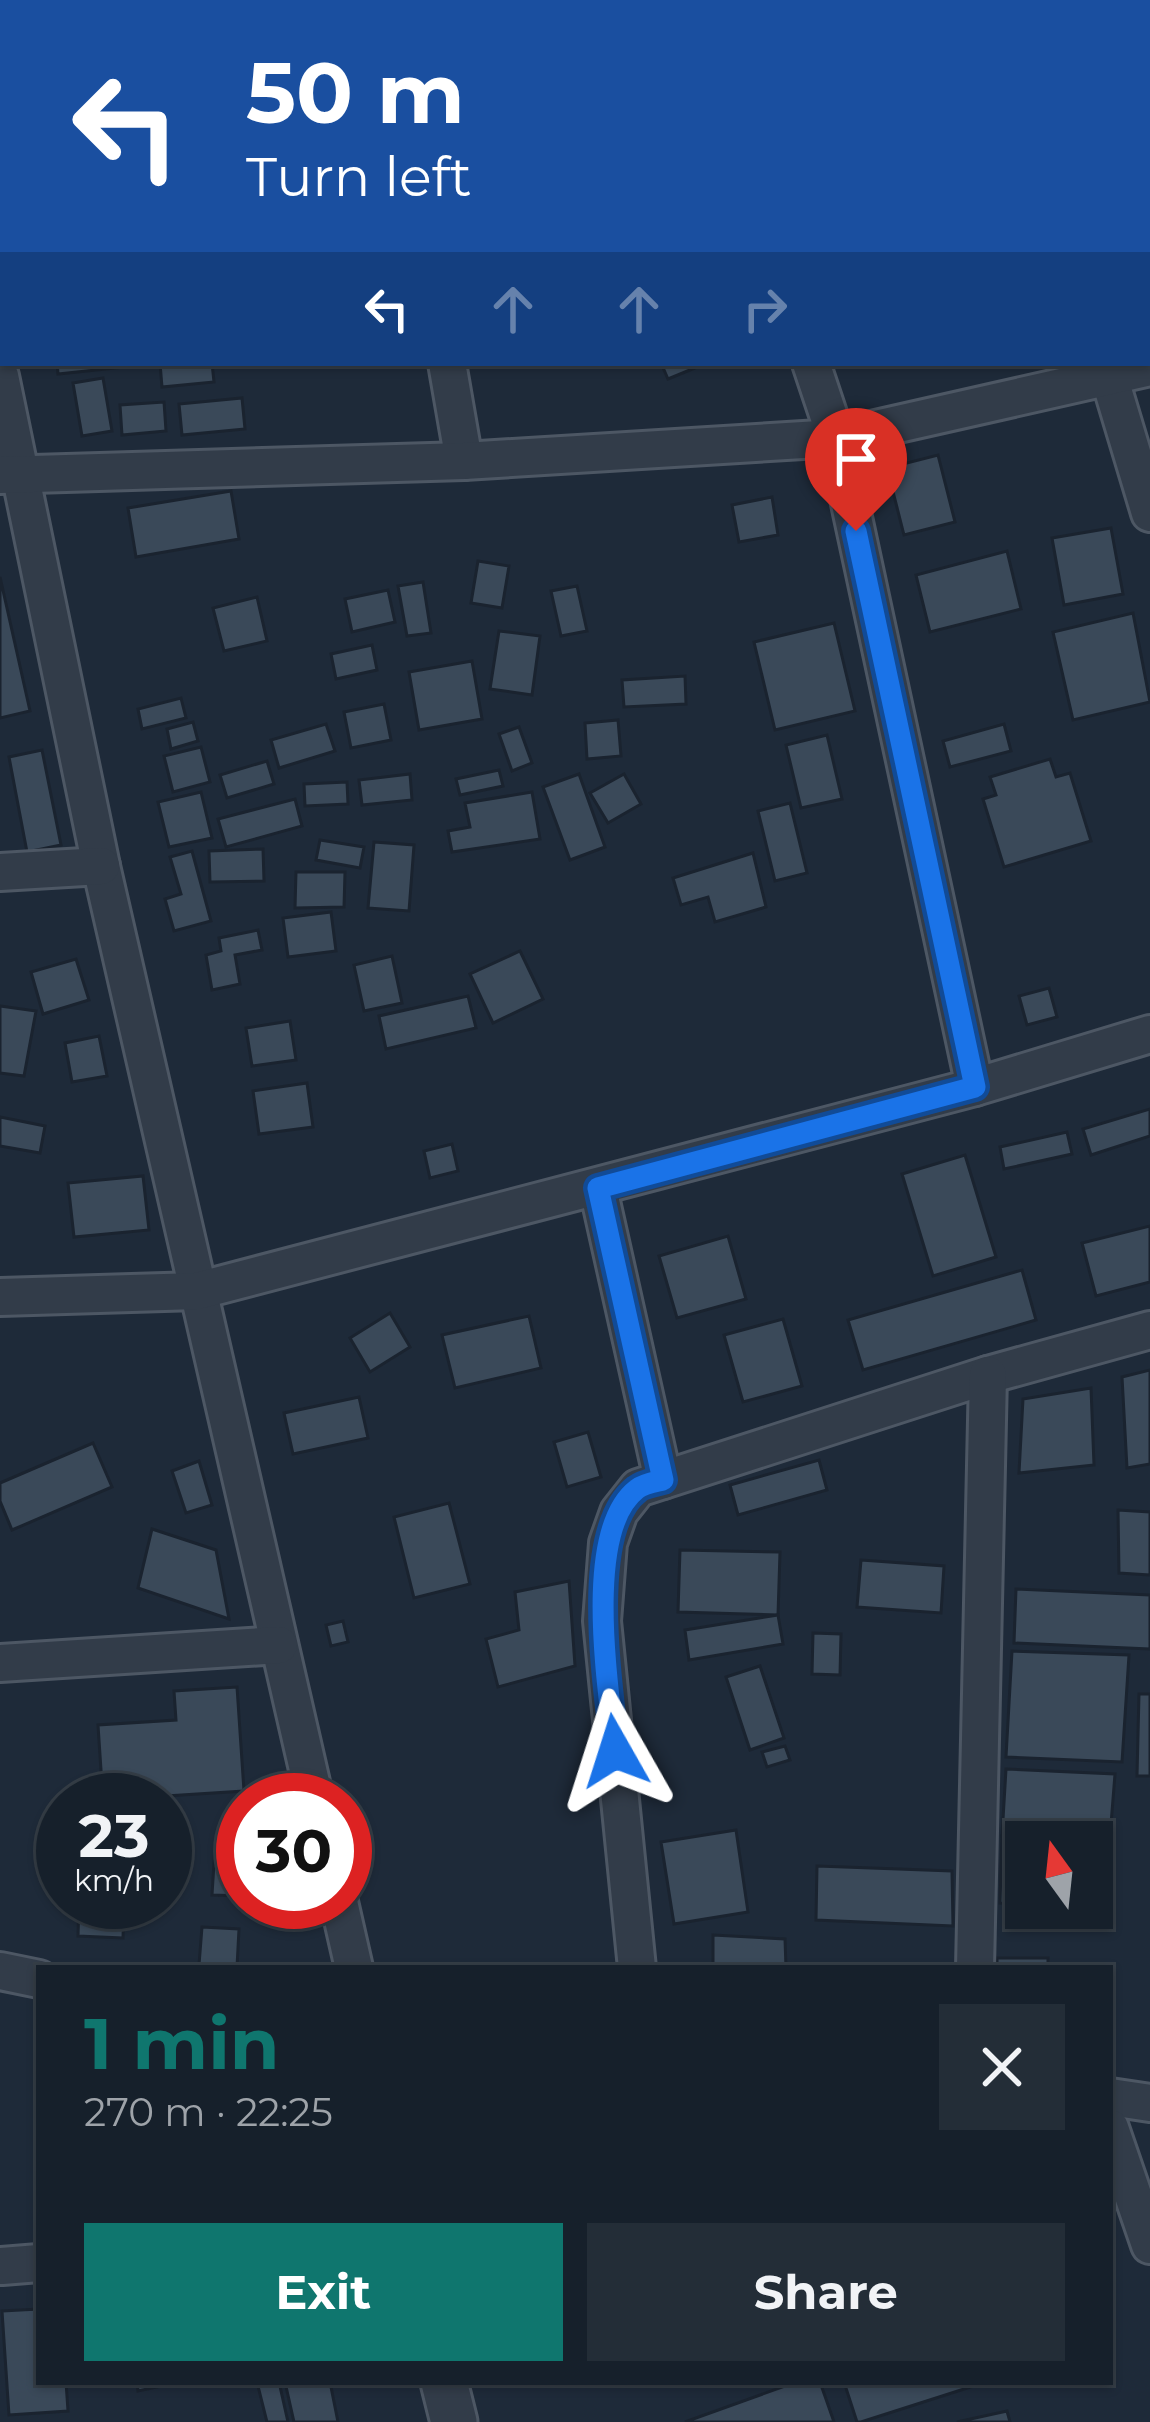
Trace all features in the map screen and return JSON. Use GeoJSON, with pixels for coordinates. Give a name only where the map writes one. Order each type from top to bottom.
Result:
{"type":"FeatureCollection","features":[{"type":"Feature","properties":{"kind":"street"},"geometry":{"type":"LineString","coordinates":[[448,366],[464,461]]}},
{"type":"Feature","properties":{"kind":"street"},"geometry":{"type":"LineString","coordinates":[[812,366],[836,438],[975,1087]]}},
{"type":"Feature","properties":{"kind":"street"},"geometry":{"type":"LineString","coordinates":[[10,475],[464,461],[836,438],[1107,369],[1150,367]]}},
{"type":"Feature","properties":{"kind":"street"},"geometry":{"type":"LineString","coordinates":[[1107,369],[1150,513]]}},
{"type":"Feature","properties":{"kind":"street"},"geometry":{"type":"LineString","coordinates":[[0,376],[10,475],[309,1773]]}},
{"type":"Feature","properties":{"kind":"street"},"geometry":{"type":"LineString","coordinates":[[0,872],[101,866]]}},
{"type":"Feature","properties":{"kind":"street"},"geometry":{"type":"LineString","coordinates":[[0,1297],[197,1291],[975,1087],[1150,1034]]}},
{"type":"Feature","properties":{"kind":"street"},"geometry":{"type":"LineString","coordinates":[[598,1188],[663,1480]]}},
{"type":"Feature","properties":{"kind":"street"},"geometry":{"type":"LineString","coordinates":[[637,1965],[602,1621],[608,1543],[619,1512],[638,1488],[988,1375],[1150,1330]]}},
{"type":"Feature","properties":{"kind":"street"},"geometry":{"type":"LineString","coordinates":[[975,1965],[988,1375]]}},
{"type":"Feature","properties":{"kind":"street"},"geometry":{"type":"LineString","coordinates":[[0,1663],[279,1645]]}},
{"type":"Feature","properties":{"kind":"street"},"geometry":{"type":"LineString","coordinates":[[345,1929],[353,1965]]}},
{"type":"Feature","properties":{"kind":"street"},"geometry":{"type":"LineString","coordinates":[[0,1971],[36,1978]]}},
{"type":"Feature","properties":{"kind":"street"},"geometry":{"type":"LineString","coordinates":[[1113,2097],[1150,2103]]}},
{"type":"Feature","properties":{"kind":"street"},"geometry":{"type":"LineString","coordinates":[[1113,2137],[1150,2245]]}},
{"type":"Feature","properties":{"kind":"street"},"geometry":{"type":"LineString","coordinates":[[445,2385],[454,2422]]}},
{"type":"Feature","properties":{"kind":"building"},"geometry":{"type":"Polygon","coordinates":[[[57,366],[134,366],[58,374],[57,366]]]}},
{"type":"Feature","properties":{"kind":"building"},"geometry":{"type":"Polygon","coordinates":[[[160,366],[212,366],[214,382],[162,387],[160,366]]]}},
{"type":"Feature","properties":{"kind":"building"},"geometry":{"type":"Polygon","coordinates":[[[662,366],[700,366],[668,379],[662,366]]]}},
{"type":"Feature","properties":{"kind":"building"},"geometry":{"type":"Polygon","coordinates":[[[103,378],[112,431],[82,436],[73,383],[103,378]]]}},
{"type":"Feature","properties":{"kind":"building"},"geometry":{"type":"Polygon","coordinates":[[[242,398],[245,429],[182,435],[179,404],[242,398]]]}},
{"type":"Feature","properties":{"kind":"building"},"geometry":{"type":"Polygon","coordinates":[[[164,402],[166,431],[122,435],[120,405],[164,402]]]}},
{"type":"Feature","properties":{"kind":"building"},"geometry":{"type":"Polygon","coordinates":[[[938,455],[955,522],[904,535],[887,468],[938,455]]]}},
{"type":"Feature","properties":{"kind":"building"},"geometry":{"type":"Polygon","coordinates":[[[231,491],[239,539],[136,557],[128,508],[231,491]]]}},
{"type":"Feature","properties":{"kind":"building"},"geometry":{"type":"Polygon","coordinates":[[[772,497],[778,535],[739,542],[732,505],[772,497]]]}},
{"type":"Feature","properties":{"kind":"building"},"geometry":{"type":"Polygon","coordinates":[[[1111,528],[1123,594],[1064,605],[1052,538],[1111,528]]]}},
{"type":"Feature","properties":{"kind":"building"},"geometry":{"type":"Polygon","coordinates":[[[1007,551],[1021,609],[930,632],[916,575],[1007,551]]]}},
{"type":"Feature","properties":{"kind":"building"},"geometry":{"type":"Polygon","coordinates":[[[478,561],[509,566],[502,608],[471,603],[478,561]]]}},
{"type":"Feature","properties":{"kind":"building"},"geometry":{"type":"Polygon","coordinates":[[[0,577],[30,711],[0,718],[0,577]]]}},
{"type":"Feature","properties":{"kind":"building"},"geometry":{"type":"Polygon","coordinates":[[[423,582],[431,633],[407,636],[398,586],[423,582]]]}},
{"type":"Feature","properties":{"kind":"building"},"geometry":{"type":"Polygon","coordinates":[[[577,586],[587,631],[561,636],[551,591],[577,586]]]}},
{"type":"Feature","properties":{"kind":"building"},"geometry":{"type":"Polygon","coordinates":[[[388,590],[395,622],[352,632],[345,599],[388,590]]]}},
{"type":"Feature","properties":{"kind":"building"},"geometry":{"type":"Polygon","coordinates":[[[257,597],[267,641],[224,651],[213,608],[257,597]]]}},
{"type":"Feature","properties":{"kind":"building"},"geometry":{"type":"Polygon","coordinates":[[[1133,613],[1150,702],[1073,720],[1053,632],[1133,613]]]}},
{"type":"Feature","properties":{"kind":"building"},"geometry":{"type":"Polygon","coordinates":[[[834,623],[855,711],[775,730],[754,642],[834,623]]]}},
{"type":"Feature","properties":{"kind":"building"},"geometry":{"type":"Polygon","coordinates":[[[499,631],[540,636],[532,695],[490,689],[499,631]]]}},
{"type":"Feature","properties":{"kind":"building"},"geometry":{"type":"Polygon","coordinates":[[[372,645],[377,670],[336,679],[331,654],[372,645]]]}},
{"type":"Feature","properties":{"kind":"building"},"geometry":{"type":"Polygon","coordinates":[[[472,661],[482,719],[419,730],[409,672],[472,661]]]}},
{"type":"Feature","properties":{"kind":"building"},"geometry":{"type":"Polygon","coordinates":[[[685,676],[686,704],[624,707],[622,680],[685,676]]]}},
{"type":"Feature","properties":{"kind":"building"},"geometry":{"type":"Polygon","coordinates":[[[181,698],[186,718],[142,729],[138,709],[181,698]]]}},
{"type":"Feature","properties":{"kind":"building"},"geometry":{"type":"Polygon","coordinates":[[[384,704],[391,740],[351,748],[344,712],[384,704]]]}},
{"type":"Feature","properties":{"kind":"building"},"geometry":{"type":"Polygon","coordinates":[[[618,720],[621,756],[587,759],[585,723],[618,720]]]}},
{"type":"Feature","properties":{"kind":"building"},"geometry":{"type":"Polygon","coordinates":[[[193,722],[198,741],[171,749],[167,729],[193,722]]]}},
{"type":"Feature","properties":{"kind":"building"},"geometry":{"type":"Polygon","coordinates":[[[326,724],[335,751],[279,768],[271,740],[326,724]]]}},
{"type":"Feature","properties":{"kind":"building"},"geometry":{"type":"Polygon","coordinates":[[[1004,724],[1011,751],[950,767],[943,741],[1004,724]]]}},
{"type":"Feature","properties":{"kind":"building"},"geometry":{"type":"Polygon","coordinates":[[[519,727],[532,763],[512,771],[499,734],[519,727]]]}},
{"type":"Feature","properties":{"kind":"building"},"geometry":{"type":"Polygon","coordinates":[[[827,735],[842,799],[801,808],[786,745],[827,735]]]}},
{"type":"Feature","properties":{"kind":"building"},"geometry":{"type":"Polygon","coordinates":[[[201,747],[210,782],[173,792],[164,756],[201,747]]]}},
{"type":"Feature","properties":{"kind":"building"},"geometry":{"type":"Polygon","coordinates":[[[42,750],[61,845],[27,852],[9,757],[42,750]]]}},
{"type":"Feature","properties":{"kind":"building"},"geometry":{"type":"Polygon","coordinates":[[[1050,759],[1056,777],[1070,773],[1091,841],[1004,867],[983,799],[996,795],[990,777],[1050,759]]]}},
{"type":"Feature","properties":{"kind":"building"},"geometry":{"type":"Polygon","coordinates":[[[267,761],[274,784],[227,798],[220,775],[267,761]]]}},
{"type":"Feature","properties":{"kind":"building"},"geometry":{"type":"Polygon","coordinates":[[[499,770],[503,786],[460,795],[456,779],[499,770]]]}},
{"type":"Feature","properties":{"kind":"building"},"geometry":{"type":"Polygon","coordinates":[[[410,774],[412,800],[362,805],[359,780],[410,774]]]}},
{"type":"Feature","properties":{"kind":"building"},"geometry":{"type":"Polygon","coordinates":[[[579,774],[605,847],[570,860],[543,787],[579,774]]]}},
{"type":"Feature","properties":{"kind":"building"},"geometry":{"type":"Polygon","coordinates":[[[624,774],[641,804],[608,823],[590,793],[624,774]]]}},
{"type":"Feature","properties":{"kind":"building"},"geometry":{"type":"Polygon","coordinates":[[[347,782],[348,804],[305,806],[304,784],[347,782]]]}},
{"type":"Feature","properties":{"kind":"building"},"geometry":{"type":"Polygon","coordinates":[[[201,792],[212,838],[169,847],[158,802],[201,792]]]}},
{"type":"Feature","properties":{"kind":"building"},"geometry":{"type":"Polygon","coordinates":[[[532,792],[540,839],[452,852],[448,831],[470,827],[465,803],[532,792]]]}},
{"type":"Feature","properties":{"kind":"building"},"geometry":{"type":"Polygon","coordinates":[[[295,799],[302,826],[226,847],[218,819],[295,799]]]}},
{"type":"Feature","properties":{"kind":"building"},"geometry":{"type":"Polygon","coordinates":[[[790,803],[807,873],[775,881],[758,811],[790,803]]]}},
{"type":"Feature","properties":{"kind":"building"},"geometry":{"type":"Polygon","coordinates":[[[320,840],[364,847],[360,868],[316,860],[320,840]]]}},
{"type":"Feature","properties":{"kind":"building"},"geometry":{"type":"Polygon","coordinates":[[[374,842],[414,845],[409,911],[368,908],[374,842]]]}},
{"type":"Feature","properties":{"kind":"building"},"geometry":{"type":"Polygon","coordinates":[[[263,849],[264,881],[210,882],[209,851],[263,849]]]}},
{"type":"Feature","properties":{"kind":"building"},"geometry":{"type":"Polygon","coordinates":[[[192,851],[211,921],[174,931],[165,899],[181,894],[170,857],[192,851]]]}},
{"type":"Feature","properties":{"kind":"building"},"geometry":{"type":"Polygon","coordinates":[[[753,853],[766,907],[715,922],[708,897],[681,905],[673,878],[753,853]]]}},
{"type":"Feature","properties":{"kind":"building"},"geometry":{"type":"Polygon","coordinates":[[[296,872],[345,872],[344,907],[295,908],[296,872]]]}},
{"type":"Feature","properties":{"kind":"building"},"geometry":{"type":"Polygon","coordinates":[[[331,912],[336,951],[288,957],[283,918],[331,912]]]}},
{"type":"Feature","properties":{"kind":"building"},"geometry":{"type":"Polygon","coordinates":[[[258,930],[262,950],[235,955],[240,984],[212,990],[206,955],[221,951],[219,938],[258,930]]]}},
{"type":"Feature","properties":{"kind":"building"},"geometry":{"type":"Polygon","coordinates":[[[520,951],[543,999],[493,1023],[470,974],[520,951]]]}},
{"type":"Feature","properties":{"kind":"building"},"geometry":{"type":"Polygon","coordinates":[[[392,956],[402,1003],[364,1011],[354,965],[392,956]]]}},
{"type":"Feature","properties":{"kind":"building"},"geometry":{"type":"Polygon","coordinates":[[[76,959],[89,1000],[43,1014],[31,972],[76,959]]]}},
{"type":"Feature","properties":{"kind":"building"},"geometry":{"type":"Polygon","coordinates":[[[1049,988],[1057,1017],[1027,1025],[1019,996],[1049,988]]]}},
{"type":"Feature","properties":{"kind":"building"},"geometry":{"type":"Polygon","coordinates":[[[468,996],[476,1028],[386,1049],[379,1016],[468,996]]]}},
{"type":"Feature","properties":{"kind":"building"},"geometry":{"type":"Polygon","coordinates":[[[0,1006],[36,1011],[24,1076],[0,1073],[0,1006]]]}},
{"type":"Feature","properties":{"kind":"building"},"geometry":{"type":"Polygon","coordinates":[[[290,1021],[296,1060],[252,1066],[246,1028],[290,1021]]]}},
{"type":"Feature","properties":{"kind":"building"},"geometry":{"type":"Polygon","coordinates":[[[99,1036],[107,1076],[72,1082],[65,1043],[99,1036]]]}},
{"type":"Feature","properties":{"kind":"building"},"geometry":{"type":"Polygon","coordinates":[[[307,1083],[313,1127],[259,1134],[253,1091],[307,1083]]]}},
{"type":"Feature","properties":{"kind":"building"},"geometry":{"type":"Polygon","coordinates":[[[1150,1109],[1150,1136],[1091,1155],[1083,1129],[1150,1109]]]}},
{"type":"Feature","properties":{"kind":"building"},"geometry":{"type":"Polygon","coordinates":[[[0,1117],[45,1126],[40,1153],[0,1146],[0,1117]]]}},
{"type":"Feature","properties":{"kind":"building"},"geometry":{"type":"Polygon","coordinates":[[[1067,1132],[1072,1154],[1004,1169],[1000,1147],[1067,1132]]]}},
{"type":"Feature","properties":{"kind":"building"},"geometry":{"type":"Polygon","coordinates":[[[452,1144],[458,1171],[430,1178],[424,1151],[452,1144]]]}},
{"type":"Feature","properties":{"kind":"building"},"geometry":{"type":"Polygon","coordinates":[[[965,1155],[996,1257],[933,1276],[902,1174],[965,1155]]]}},
{"type":"Feature","properties":{"kind":"building"},"geometry":{"type":"Polygon","coordinates":[[[143,1176],[149,1230],[74,1237],[68,1183],[143,1176]]]}},
{"type":"Feature","properties":{"kind":"building"},"geometry":{"type":"Polygon","coordinates":[[[1150,1226],[1150,1282],[1096,1296],[1082,1243],[1150,1226]]]}},
{"type":"Feature","properties":{"kind":"building"},"geometry":{"type":"Polygon","coordinates":[[[728,1236],[746,1299],[677,1318],[659,1256],[728,1236]]]}},
{"type":"Feature","properties":{"kind":"building"},"geometry":{"type":"Polygon","coordinates":[[[1022,1270],[1036,1320],[863,1370],[848,1320],[1022,1270]]]}},
{"type":"Feature","properties":{"kind":"building"},"geometry":{"type":"Polygon","coordinates":[[[390,1313],[410,1347],[370,1372],[350,1338],[390,1313]]]}},
{"type":"Feature","properties":{"kind":"building"},"geometry":{"type":"Polygon","coordinates":[[[529,1316],[541,1368],[455,1388],[442,1335],[529,1316]]]}},
{"type":"Feature","properties":{"kind":"building"},"geometry":{"type":"Polygon","coordinates":[[[783,1319],[802,1386],[743,1402],[724,1335],[783,1319]]]}},
{"type":"Feature","properties":{"kind":"building"},"geometry":{"type":"Polygon","coordinates":[[[1150,1370],[1150,1464],[1127,1468],[1122,1377],[1150,1370]]]}},
{"type":"Feature","properties":{"kind":"building"},"geometry":{"type":"Polygon","coordinates":[[[1091,1388],[1094,1465],[1019,1473],[1023,1399],[1091,1388]]]}},
{"type":"Feature","properties":{"kind":"building"},"geometry":{"type":"Polygon","coordinates":[[[359,1397],[368,1438],[293,1454],[284,1413],[359,1397]]]}},
{"type":"Feature","properties":{"kind":"building"},"geometry":{"type":"Polygon","coordinates":[[[588,1432],[601,1477],[567,1487],[554,1442],[588,1432]]]}},
{"type":"Feature","properties":{"kind":"building"},"geometry":{"type":"Polygon","coordinates":[[[93,1443],[112,1487],[12,1530],[0,1501],[0,1483],[93,1443]]]}},
{"type":"Feature","properties":{"kind":"building"},"geometry":{"type":"Polygon","coordinates":[[[819,1460],[827,1490],[738,1515],[730,1485],[819,1460]]]}},
{"type":"Feature","properties":{"kind":"building"},"geometry":{"type":"Polygon","coordinates":[[[199,1461],[212,1505],[186,1513],[172,1471],[199,1461]]]}},
{"type":"Feature","properties":{"kind":"building"},"geometry":{"type":"Polygon","coordinates":[[[449,1503],[470,1584],[414,1598],[394,1517],[449,1503]]]}},
{"type":"Feature","properties":{"kind":"building"},"geometry":{"type":"Polygon","coordinates":[[[1118,1510],[1150,1512],[1150,1575],[1119,1573],[1118,1510]]]}},
{"type":"Feature","properties":{"kind":"building"},"geometry":{"type":"Polygon","coordinates":[[[152,1529],[216,1550],[229,1619],[138,1588],[152,1529]]]}},
{"type":"Feature","properties":{"kind":"building"},"geometry":{"type":"Polygon","coordinates":[[[680,1550],[780,1552],[778,1615],[678,1612],[680,1550]]]}},
{"type":"Feature","properties":{"kind":"building"},"geometry":{"type":"Polygon","coordinates":[[[861,1560],[944,1566],[941,1613],[857,1607],[861,1560]]]}},
{"type":"Feature","properties":{"kind":"building"},"geometry":{"type":"Polygon","coordinates":[[[569,1581],[575,1666],[498,1687],[486,1639],[519,1630],[515,1592],[569,1581]]]}},
{"type":"Feature","properties":{"kind":"building"},"geometry":{"type":"Polygon","coordinates":[[[1016,1589],[1150,1595],[1150,1649],[1014,1643],[1016,1589]]]}},
{"type":"Feature","properties":{"kind":"building"},"geometry":{"type":"Polygon","coordinates":[[[778,1615],[783,1644],[689,1660],[685,1630],[778,1615]]]}},
{"type":"Feature","properties":{"kind":"building"},"geometry":{"type":"Polygon","coordinates":[[[343,1621],[348,1642],[331,1646],[326,1625],[343,1621]]]}},
{"type":"Feature","properties":{"kind":"building"},"geometry":{"type":"Polygon","coordinates":[[[813,1633],[841,1634],[840,1675],[812,1674],[813,1633]]]}},
{"type":"Feature","properties":{"kind":"building"},"geometry":{"type":"Polygon","coordinates":[[[1012,1651],[1129,1655],[1122,1762],[1006,1757],[1012,1651]]]}},
{"type":"Feature","properties":{"kind":"building"},"geometry":{"type":"Polygon","coordinates":[[[760,1666],[784,1738],[750,1750],[726,1677],[760,1666]]]}},
{"type":"Feature","properties":{"kind":"building"},"geometry":{"type":"Polygon","coordinates":[[[237,1687],[243,1773],[216,1773],[216,1793],[192,1794],[192,1773],[101,1773],[98,1725],[176,1720],[174,1691],[237,1687]]]}},
{"type":"Feature","properties":{"kind":"building"},"geometry":{"type":"Polygon","coordinates":[[[1139,1694],[1150,1694],[1150,1776],[1137,1776],[1139,1694]]]}},
{"type":"Feature","properties":{"kind":"building"},"geometry":{"type":"Polygon","coordinates":[[[785,1746],[790,1760],[767,1767],[762,1752],[785,1746]]]}},
{"type":"Feature","properties":{"kind":"building"},"geometry":{"type":"Polygon","coordinates":[[[1006,1769],[1115,1774],[1111,1821],[1005,1821],[1002,1836],[1006,1769]]]}},
{"type":"Feature","properties":{"kind":"building"},"geometry":{"type":"Polygon","coordinates":[[[736,1830],[748,1912],[674,1924],[661,1842],[736,1830]]]}},
{"type":"Feature","properties":{"kind":"building"},"geometry":{"type":"Polygon","coordinates":[[[1002,1836],[1005,1836],[1005,1903],[1000,1903],[1002,1836]]]}},
{"type":"Feature","properties":{"kind":"building"},"geometry":{"type":"Polygon","coordinates":[[[215,1847],[216,1847],[216,1895],[212,1895],[215,1847]]]}},
{"type":"Feature","properties":{"kind":"building"},"geometry":{"type":"Polygon","coordinates":[[[817,1866],[952,1871],[953,1926],[816,1920],[817,1866]]]}},
{"type":"Feature","properties":{"kind":"building"},"geometry":{"type":"Polygon","coordinates":[[[202,1927],[239,1929],[237,1965],[199,1965],[202,1927]]]}},
{"type":"Feature","properties":{"kind":"building"},"geometry":{"type":"Polygon","coordinates":[[[78,1929],[123,1929],[123,1938],[78,1936],[78,1929]]]}},
{"type":"Feature","properties":{"kind":"building"},"geometry":{"type":"Polygon","coordinates":[[[713,1935],[785,1939],[786,1965],[713,1965],[713,1935]]]}},
{"type":"Feature","properties":{"kind":"building"},"geometry":{"type":"Polygon","coordinates":[[[997,1958],[1048,1958],[1048,1965],[997,1965],[997,1958]]]}},
{"type":"Feature","properties":{"kind":"building"},"geometry":{"type":"Polygon","coordinates":[[[36,2309],[36,2385],[66,2385],[68,2411],[9,2415],[2,2311],[36,2309]]]}},
{"type":"Feature","properties":{"kind":"building"},"geometry":{"type":"Polygon","coordinates":[[[258,2385],[280,2385],[288,2422],[267,2422],[258,2385]]]}},
{"type":"Feature","properties":{"kind":"building"},"geometry":{"type":"Polygon","coordinates":[[[286,2385],[331,2385],[338,2422],[294,2422],[286,2385]]]}},
{"type":"Feature","properties":{"kind":"building"},"geometry":{"type":"Polygon","coordinates":[[[788,2385],[821,2385],[834,2422],[685,2422],[788,2385]]]}},
{"type":"Feature","properties":{"kind":"building"},"geometry":{"type":"Polygon","coordinates":[[[845,2385],[977,2385],[861,2422],[857,2422],[845,2385]]]}},
{"type":"Feature","properties":{"kind":"building"},"geometry":{"type":"Polygon","coordinates":[[[1007,2411],[1010,2422],[957,2422],[1007,2411]]]}},
{"type":"Feature","properties":{"kind":"route"},"geometry":{"type":"LineString","coordinates":[[615,1751],[602,1621],[608,1543],[619,1512],[638,1488],[663,1480],[598,1188],[975,1087],[856,531]]}}]}
